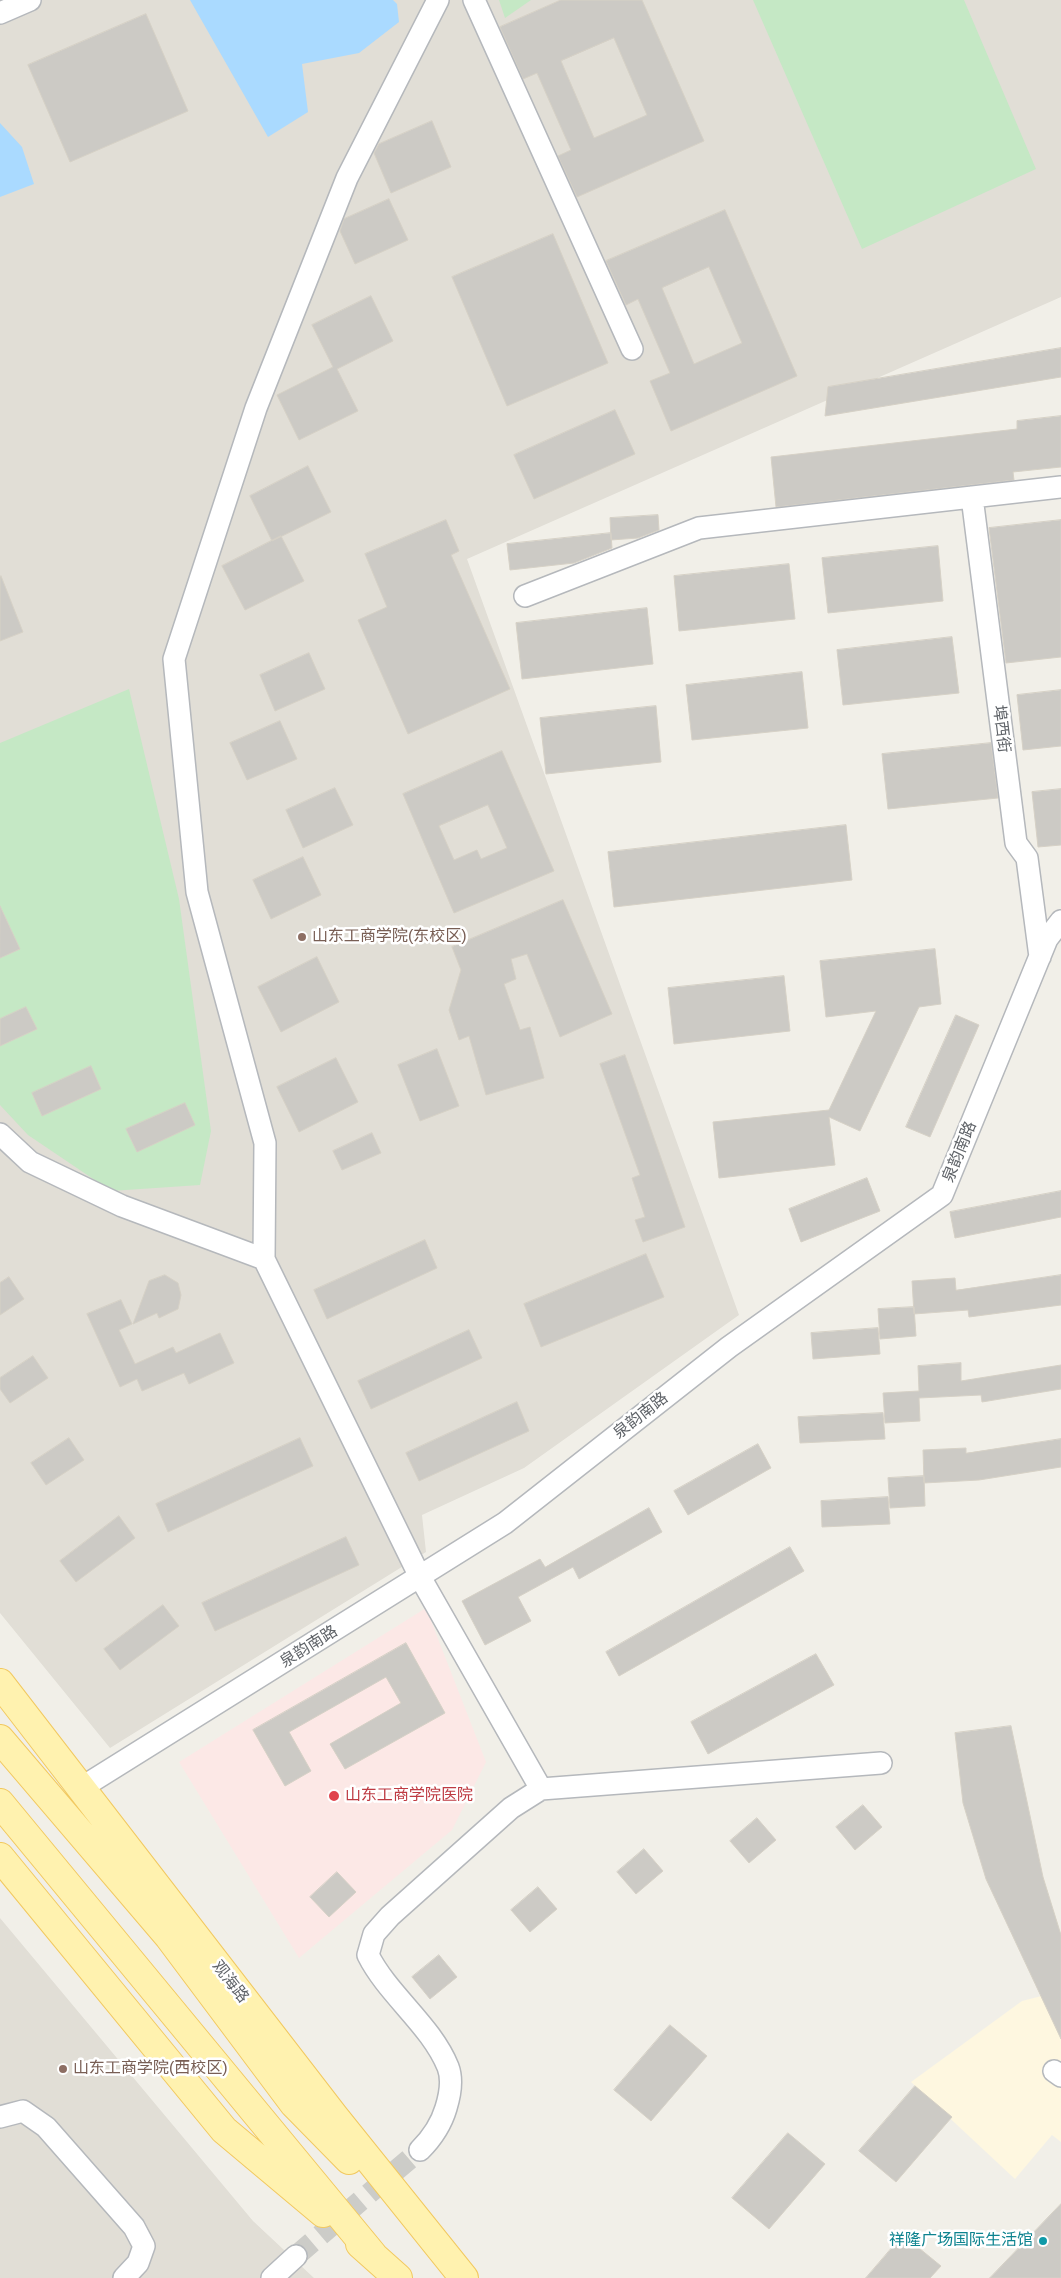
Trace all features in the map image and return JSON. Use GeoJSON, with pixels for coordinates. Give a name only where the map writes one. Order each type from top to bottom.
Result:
{"type":"FeatureCollection","features":[{"type":"Feature","properties":{"kind":"main road","name":"观海路"},"geometry":{"type":"LineString","coordinates":[[0,1683],[334,2116],[464,2278]]}},
{"type":"Feature","properties":{"kind":"main road","name":"观海路"},"geometry":{"type":"LineString","coordinates":[[0,1739],[168,1937],[294,2104],[464,2278]]}},
{"type":"Feature","properties":{"kind":"main road"},"geometry":{"type":"LineString","coordinates":[[0,1803],[373,2255]]}},
{"type":"Feature","properties":{"kind":"main road"},"geometry":{"type":"LineString","coordinates":[[0,1858],[224,2130],[398,2278]]}},
{"type":"Feature","properties":{"kind":"street"},"geometry":{"type":"LineString","coordinates":[[0,13],[30,0]]}},
{"type":"Feature","properties":{"kind":"street"},"geometry":{"type":"LineString","coordinates":[[438,0],[343,187],[256,408],[174,659],[198,892],[265,1143],[264,1259],[420,1577],[540,1789]]}},
{"type":"Feature","properties":{"kind":"street"},"geometry":{"type":"LineString","coordinates":[[474,0],[632,349]]}},
{"type":"Feature","properties":{"kind":"street"},"geometry":{"type":"LineString","coordinates":[[525,596],[700,528],[1061,487]]}},
{"type":"Feature","properties":{"kind":"street","name":"埠西街"},"geometry":{"type":"LineString","coordinates":[[972,497],[1016,843],[1026,858],[1040,958]]}},
{"type":"Feature","properties":{"kind":"street","name":"泉韵南路"},"geometry":{"type":"LineString","coordinates":[[81,1788],[505,1523],[728,1346],[942,1195],[1047,939],[1061,921]]}},
{"type":"Feature","properties":{"kind":"street"},"geometry":{"type":"LineString","coordinates":[[0,1134],[30,1162],[122,1206],[264,1259]]}},
{"type":"Feature","properties":{"kind":"street"},"geometry":{"type":"LineString","coordinates":[[420,2150],[434,2137],[443,2117],[451,2092],[448,2068],[424,2029],[376,1971],[368,1955],[374,1934],[390,1916],[511,1808],[540,1789],[881,1763]]}},
{"type":"Feature","properties":{"kind":"street"},"geometry":{"type":"LineString","coordinates":[[0,2118],[3,2115],[23,2111],[46,2127],[134,2227],[144,2246],[138,2263],[124,2278]]}},
{"type":"Feature","properties":{"kind":"street"},"geometry":{"type":"LineString","coordinates":[[272,2278],[296,2256]]}},
{"type":"Feature","properties":{"kind":"shaded area","name":"山东工商学院(东校区)"},"geometry":{"type":"Polygon","coordinates":[[[0,0],[1061,0],[1061,297],[467,559],[739,1315],[524,1468],[422,1515],[426,1552],[110,1748],[0,1613],[0,0]]]}},
{"type":"Feature","properties":{"kind":"shaded area","name":"山东工商学院医院"},"geometry":{"type":"Polygon","coordinates":[[[426,1608],[486,1762],[452,1830],[299,1958],[179,1762],[426,1608]]]}},
{"type":"Feature","properties":{"kind":"shaded area","name":"山东工商学院(西校区)"},"geometry":{"type":"Polygon","coordinates":[[[0,1918],[253,2221],[314,2278],[0,2278],[0,1918]]]}},
{"type":"Feature","properties":{"kind":"shaded area"},"geometry":{"type":"Polygon","coordinates":[[[1061,1991],[1061,2142],[1052,2135],[1015,2179],[911,2082],[1022,2001],[1061,1991]]]}},
{"type":"Feature","properties":{"kind":"green space"},"geometry":{"type":"Polygon","coordinates":[[[499,0],[531,0],[505,18],[499,0]]]}},
{"type":"Feature","properties":{"kind":"green space"},"geometry":{"type":"Polygon","coordinates":[[[753,0],[964,0],[1036,169],[862,249],[753,0]]]}},
{"type":"Feature","properties":{"kind":"green space"},"geometry":{"type":"Polygon","coordinates":[[[129,689],[179,899],[211,1131],[200,1185],[111,1191],[28,1135],[0,1105],[0,743],[129,689]]]}},
{"type":"Feature","properties":{"kind":"water"},"geometry":{"type":"Polygon","coordinates":[[[190,0],[393,0],[397,4],[399,22],[359,53],[302,64],[308,112],[268,137],[190,0]]]}},
{"type":"Feature","properties":{"kind":"water"},"geometry":{"type":"Polygon","coordinates":[[[0,123],[22,147],[34,184],[0,197],[0,123]]]}},
{"type":"Feature","properties":{"kind":"building"},"geometry":{"type":"Polygon","coordinates":[[[561,0],[642,0],[704,141],[577,197],[558,156],[571,150],[537,73],[523,79],[500,27],[561,0]],[[614,38],[561,61],[594,138],[647,115],[614,38]]]}},
{"type":"Feature","properties":{"kind":"building"},"geometry":{"type":"Polygon","coordinates":[[[146,14],[188,111],[70,162],[28,65],[146,14]]]}},
{"type":"Feature","properties":{"kind":"building"},"geometry":{"type":"Polygon","coordinates":[[[432,121],[451,167],[391,193],[374,153],[379,144],[432,121]]]}},
{"type":"Feature","properties":{"kind":"building"},"geometry":{"type":"Polygon","coordinates":[[[389,199],[408,240],[355,264],[340,231],[344,219],[389,199]]]}},
{"type":"Feature","properties":{"kind":"building"},"geometry":{"type":"Polygon","coordinates":[[[725,210],[797,376],[671,431],[650,381],[670,373],[638,299],[626,305],[606,261],[725,210]],[[709,267],[662,288],[694,364],[742,343],[709,267]]]}},
{"type":"Feature","properties":{"kind":"building"},"geometry":{"type":"Polygon","coordinates":[[[553,234],[608,363],[507,406],[452,277],[553,234]]]}},
{"type":"Feature","properties":{"kind":"building"},"geometry":{"type":"Polygon","coordinates":[[[371,296],[393,341],[337,369],[358,411],[299,440],[277,395],[333,367],[312,325],[371,296]]]}},
{"type":"Feature","properties":{"kind":"building"},"geometry":{"type":"Polygon","coordinates":[[[1061,348],[1061,377],[825,416],[828,387],[1061,348]]]}},
{"type":"Feature","properties":{"kind":"building"},"geometry":{"type":"Polygon","coordinates":[[[615,410],[635,454],[534,499],[514,455],[615,410]]]}},
{"type":"Feature","properties":{"kind":"building"},"geometry":{"type":"Polygon","coordinates":[[[1061,416],[1061,467],[1013,472],[1014,480],[776,507],[771,457],[1017,429],[1017,421],[1061,416]]]}},
{"type":"Feature","properties":{"kind":"building"},"geometry":{"type":"Polygon","coordinates":[[[308,466],[331,512],[272,541],[250,496],[308,466]]]}},
{"type":"Feature","properties":{"kind":"building"},"geometry":{"type":"Polygon","coordinates":[[[658,515],[659,530],[638,538],[611,540],[610,518],[658,515]]]}},
{"type":"Feature","properties":{"kind":"building"},"geometry":{"type":"Polygon","coordinates":[[[446,520],[459,551],[451,555],[510,689],[408,734],[358,620],[387,607],[365,554],[446,520]]]}},
{"type":"Feature","properties":{"kind":"building"},"geometry":{"type":"Polygon","coordinates":[[[1061,520],[1061,657],[1006,663],[989,528],[1061,520]]]}},
{"type":"Feature","properties":{"kind":"building"},"geometry":{"type":"Polygon","coordinates":[[[611,533],[612,548],[574,563],[510,570],[507,544],[611,533]]]}},
{"type":"Feature","properties":{"kind":"building"},"geometry":{"type":"Polygon","coordinates":[[[281,536],[304,581],[245,610],[222,566],[281,536]]]}},
{"type":"Feature","properties":{"kind":"building"},"geometry":{"type":"Polygon","coordinates":[[[938,546],[943,601],[828,613],[822,558],[938,546]]]}},
{"type":"Feature","properties":{"kind":"building"},"geometry":{"type":"Polygon","coordinates":[[[789,564],[795,619],[679,631],[674,576],[789,564]]]}},
{"type":"Feature","properties":{"kind":"building"},"geometry":{"type":"Polygon","coordinates":[[[0,577],[23,632],[0,641],[0,577]]]}},
{"type":"Feature","properties":{"kind":"building"},"geometry":{"type":"Polygon","coordinates":[[[647,608],[653,664],[522,679],[516,623],[647,608]]]}},
{"type":"Feature","properties":{"kind":"building"},"geometry":{"type":"Polygon","coordinates":[[[952,637],[959,693],[843,705],[837,650],[952,637]]]}},
{"type":"Feature","properties":{"kind":"building"},"geometry":{"type":"Polygon","coordinates":[[[309,653],[325,689],[275,711],[260,675],[309,653]]]}},
{"type":"Feature","properties":{"kind":"building"},"geometry":{"type":"Polygon","coordinates":[[[802,672],[808,728],[692,740],[686,685],[802,672]]]}},
{"type":"Feature","properties":{"kind":"building"},"geometry":{"type":"Polygon","coordinates":[[[1061,690],[1061,746],[1023,750],[1017,695],[1061,690]]]}},
{"type":"Feature","properties":{"kind":"building"},"geometry":{"type":"Polygon","coordinates":[[[656,706],[661,762],[546,774],[540,718],[656,706]]]}},
{"type":"Feature","properties":{"kind":"building"},"geometry":{"type":"Polygon","coordinates":[[[280,721],[297,759],[247,780],[230,743],[280,721]]]}},
{"type":"Feature","properties":{"kind":"building"},"geometry":{"type":"Polygon","coordinates":[[[991,743],[998,798],[888,809],[882,754],[991,743]]]}},
{"type":"Feature","properties":{"kind":"building"},"geometry":{"type":"Polygon","coordinates":[[[502,751],[554,871],[454,913],[403,794],[502,751]],[[488,805],[439,826],[454,860],[477,850],[481,859],[507,848],[488,805]]]}},
{"type":"Feature","properties":{"kind":"building"},"geometry":{"type":"Polygon","coordinates":[[[335,788],[353,825],[303,848],[286,810],[335,788]]]}},
{"type":"Feature","properties":{"kind":"building"},"geometry":{"type":"Polygon","coordinates":[[[1061,789],[1061,845],[1038,847],[1032,792],[1061,789]]]}},
{"type":"Feature","properties":{"kind":"building"},"geometry":{"type":"Polygon","coordinates":[[[846,825],[852,880],[614,907],[608,852],[846,825]]]}},
{"type":"Feature","properties":{"kind":"building"},"geometry":{"type":"Polygon","coordinates":[[[303,857],[321,895],[271,919],[253,880],[303,857]]]}},
{"type":"Feature","properties":{"kind":"building"},"geometry":{"type":"Polygon","coordinates":[[[563,900],[612,1014],[560,1037],[527,954],[511,959],[516,979],[504,984],[520,1030],[530,1027],[544,1078],[486,1095],[469,1036],[459,1040],[449,1010],[461,970],[452,947],[563,900]]]}},
{"type":"Feature","properties":{"kind":"building"},"geometry":{"type":"Polygon","coordinates":[[[0,906],[20,949],[0,958],[0,906]]]}},
{"type":"Feature","properties":{"kind":"building"},"geometry":{"type":"Polygon","coordinates":[[[935,949],[941,1004],[919,1007],[860,1131],[829,1117],[835,1165],[719,1178],[713,1122],[829,1110],[876,1011],[826,1017],[820,961],[935,949]]]}},
{"type":"Feature","properties":{"kind":"building"},"geometry":{"type":"Polygon","coordinates":[[[317,957],[339,1002],[281,1032],[258,987],[317,957]]]}},
{"type":"Feature","properties":{"kind":"building"},"geometry":{"type":"Polygon","coordinates":[[[784,976],[790,1031],[674,1044],[668,988],[784,976]]]}},
{"type":"Feature","properties":{"kind":"building"},"geometry":{"type":"Polygon","coordinates":[[[26,1007],[37,1029],[0,1046],[0,1019],[26,1007]]]}},
{"type":"Feature","properties":{"kind":"building"},"geometry":{"type":"Polygon","coordinates":[[[956,1015],[979,1025],[930,1137],[906,1127],[956,1015]]]}},
{"type":"Feature","properties":{"kind":"building"},"geometry":{"type":"Polygon","coordinates":[[[437,1049],[459,1106],[420,1121],[398,1065],[437,1049]]]}},
{"type":"Feature","properties":{"kind":"building"},"geometry":{"type":"Polygon","coordinates":[[[625,1055],[685,1227],[643,1242],[635,1220],[645,1217],[632,1178],[640,1175],[600,1064],[625,1055]]]}},
{"type":"Feature","properties":{"kind":"building"},"geometry":{"type":"Polygon","coordinates":[[[336,1058],[358,1102],[299,1132],[277,1087],[336,1058]]]}},
{"type":"Feature","properties":{"kind":"building"},"geometry":{"type":"Polygon","coordinates":[[[91,1066],[101,1089],[42,1116],[32,1093],[91,1066]]]}},
{"type":"Feature","properties":{"kind":"building"},"geometry":{"type":"Polygon","coordinates":[[[185,1103],[195,1125],[137,1152],[126,1129],[185,1103]]]}},
{"type":"Feature","properties":{"kind":"building"},"geometry":{"type":"Polygon","coordinates":[[[372,1133],[381,1153],[342,1170],[333,1151],[372,1133]]]}},
{"type":"Feature","properties":{"kind":"building"},"geometry":{"type":"Polygon","coordinates":[[[867,1178],[880,1211],[801,1242],[789,1209],[867,1178]]]}},
{"type":"Feature","properties":{"kind":"building"},"geometry":{"type":"Polygon","coordinates":[[[1061,1191],[1061,1217],[955,1238],[950,1212],[1061,1191]]]}},
{"type":"Feature","properties":{"kind":"building"},"geometry":{"type":"Polygon","coordinates":[[[425,1240],[437,1268],[327,1319],[314,1290],[425,1240]]]}},
{"type":"Feature","properties":{"kind":"building"},"geometry":{"type":"Polygon","coordinates":[[[646,1254],[664,1297],[541,1347],[524,1304],[646,1254]]]}},
{"type":"Feature","properties":{"kind":"building"},"geometry":{"type":"Polygon","coordinates":[[[165,1275],[178,1283],[181,1295],[178,1309],[159,1318],[157,1313],[133,1324],[149,1281],[165,1275]]]}},
{"type":"Feature","properties":{"kind":"building"},"geometry":{"type":"Polygon","coordinates":[[[1061,1275],[1061,1305],[969,1317],[968,1310],[914,1314],[912,1281],[955,1278],[956,1290],[1061,1275]]]}},
{"type":"Feature","properties":{"kind":"building"},"geometry":{"type":"Polygon","coordinates":[[[9,1277],[24,1299],[0,1315],[0,1283],[9,1277]]]}},
{"type":"Feature","properties":{"kind":"building"},"geometry":{"type":"Polygon","coordinates":[[[121,1300],[132,1324],[119,1330],[135,1364],[173,1347],[176,1353],[220,1333],[234,1363],[189,1384],[184,1373],[142,1391],[137,1379],[120,1387],[87,1314],[121,1300]]]}},
{"type":"Feature","properties":{"kind":"building"},"geometry":{"type":"Polygon","coordinates":[[[914,1307],[916,1336],[880,1339],[878,1309],[914,1307]]]}},
{"type":"Feature","properties":{"kind":"building"},"geometry":{"type":"Polygon","coordinates":[[[878,1328],[880,1354],[813,1359],[811,1333],[878,1328]]]}},
{"type":"Feature","properties":{"kind":"building"},"geometry":{"type":"Polygon","coordinates":[[[469,1330],[482,1358],[371,1409],[358,1381],[469,1330]]]}},
{"type":"Feature","properties":{"kind":"building"},"geometry":{"type":"Polygon","coordinates":[[[33,1356],[48,1378],[10,1403],[0,1389],[0,1378],[33,1356]]]}},
{"type":"Feature","properties":{"kind":"building"},"geometry":{"type":"Polygon","coordinates":[[[961,1363],[961,1381],[1061,1365],[1061,1389],[982,1402],[981,1395],[919,1398],[920,1421],[885,1423],[883,1393],[919,1391],[918,1366],[961,1363]]]}},
{"type":"Feature","properties":{"kind":"building"},"geometry":{"type":"Polygon","coordinates":[[[517,1402],[529,1431],[419,1481],[406,1453],[517,1402]]]}},
{"type":"Feature","properties":{"kind":"building"},"geometry":{"type":"Polygon","coordinates":[[[883,1413],[885,1439],[800,1443],[798,1417],[883,1413]]]}},
{"type":"Feature","properties":{"kind":"building"},"geometry":{"type":"Polygon","coordinates":[[[69,1438],[84,1460],[46,1485],[31,1463],[69,1438]]]}},
{"type":"Feature","properties":{"kind":"building"},"geometry":{"type":"Polygon","coordinates":[[[300,1438],[313,1466],[168,1532],[156,1504],[300,1438]]]}},
{"type":"Feature","properties":{"kind":"building"},"geometry":{"type":"Polygon","coordinates":[[[1061,1439],[1061,1467],[979,1480],[924,1483],[923,1450],[966,1448],[966,1453],[1061,1439]]]}},
{"type":"Feature","properties":{"kind":"building"},"geometry":{"type":"Polygon","coordinates":[[[758,1444],[771,1468],[688,1515],[674,1491],[758,1444]]]}},
{"type":"Feature","properties":{"kind":"building"},"geometry":{"type":"Polygon","coordinates":[[[924,1476],[925,1506],[890,1508],[888,1478],[924,1476]]]}},
{"type":"Feature","properties":{"kind":"building"},"geometry":{"type":"Polygon","coordinates":[[[888,1497],[890,1524],[822,1527],[821,1501],[888,1497]]]}},
{"type":"Feature","properties":{"kind":"building"},"geometry":{"type":"Polygon","coordinates":[[[649,1508],[662,1532],[579,1579],[573,1567],[518,1597],[531,1621],[485,1645],[462,1601],[540,1559],[545,1567],[649,1508]]]}},
{"type":"Feature","properties":{"kind":"building"},"geometry":{"type":"Polygon","coordinates":[[[119,1516],[135,1538],[76,1582],[60,1561],[119,1516]]]}},
{"type":"Feature","properties":{"kind":"building"},"geometry":{"type":"Polygon","coordinates":[[[346,1537],[359,1565],[215,1631],[202,1603],[346,1537]]]}},
{"type":"Feature","properties":{"kind":"building"},"geometry":{"type":"Polygon","coordinates":[[[790,1547],[804,1571],[619,1676],[606,1652],[790,1547]]]}},
{"type":"Feature","properties":{"kind":"building"},"geometry":{"type":"Polygon","coordinates":[[[163,1605],[179,1626],[120,1670],[104,1649],[163,1605]]]}},
{"type":"Feature","properties":{"kind":"building"},"geometry":{"type":"Polygon","coordinates":[[[406,1643],[445,1713],[345,1769],[330,1744],[401,1703],[386,1677],[289,1732],[311,1771],[285,1786],[253,1730],[406,1643]]]}},
{"type":"Feature","properties":{"kind":"building"},"geometry":{"type":"Polygon","coordinates":[[[816,1654],[834,1685],[708,1754],[691,1722],[816,1654]]]}},
{"type":"Feature","properties":{"kind":"building"},"geometry":{"type":"Polygon","coordinates":[[[1011,1726],[1043,1877],[1061,1935],[1061,2039],[986,1879],[963,1803],[955,1733],[1011,1726]]]}},
{"type":"Feature","properties":{"kind":"building"},"geometry":{"type":"Polygon","coordinates":[[[863,1805],[882,1827],[855,1850],[836,1827],[863,1805]]]}},
{"type":"Feature","properties":{"kind":"building"},"geometry":{"type":"Polygon","coordinates":[[[757,1818],[776,1840],[749,1863],[730,1841],[757,1818]]]}},
{"type":"Feature","properties":{"kind":"building"},"geometry":{"type":"Polygon","coordinates":[[[644,1849],[663,1871],[636,1894],[617,1872],[644,1849]]]}},
{"type":"Feature","properties":{"kind":"building"},"geometry":{"type":"Polygon","coordinates":[[[337,1872],[356,1892],[329,1917],[310,1897],[337,1872]]]}},
{"type":"Feature","properties":{"kind":"building"},"geometry":{"type":"Polygon","coordinates":[[[538,1887],[557,1909],[530,1932],[511,1910],[538,1887]]]}},
{"type":"Feature","properties":{"kind":"building"},"geometry":{"type":"Polygon","coordinates":[[[439,1955],[457,1977],[430,1999],[412,1977],[439,1955]]]}},
{"type":"Feature","properties":{"kind":"building"},"geometry":{"type":"Polygon","coordinates":[[[670,2025],[707,2056],[651,2121],[614,2090],[670,2025]]]}},
{"type":"Feature","properties":{"kind":"building"},"geometry":{"type":"Polygon","coordinates":[[[915,2086],[952,2117],[896,2182],[859,2151],[915,2086]]]}},
{"type":"Feature","properties":{"kind":"building"},"geometry":{"type":"Polygon","coordinates":[[[788,2133],[825,2164],[769,2229],[732,2198],[788,2133]]]}},
{"type":"Feature","properties":{"kind":"building","name":"祥隆广场国际生活馆"},"geometry":{"type":"Polygon","coordinates":[[[1061,2204],[1061,2278],[990,2278],[1061,2204]]]}},
{"type":"Feature","properties":{"kind":"building"},"geometry":{"type":"Polygon","coordinates":[[[903,2235],[941,2266],[930,2278],[866,2278],[903,2235]]]}},
{"type":"Feature","properties":{"kind":"tunnel"},"geometry":{"type":"LineString","coordinates":[[296,2256],[420,2150]]}},
{"type":"Feature","properties":{"kind":"place","name":"山东工商学院(东校区)"},"geometry":{"type":"Point","coordinates":[302,937]}},
{"type":"Feature","properties":{"kind":"place","name":"山东工商学院医院"},"geometry":{"type":"Point","coordinates":[334,1796]}},
{"type":"Feature","properties":{"kind":"place","name":"山东工商学院(西校区)"},"geometry":{"type":"Point","coordinates":[63,2069]}},
{"type":"Feature","properties":{"kind":"place","name":"祥隆广场国际生活馆"},"geometry":{"type":"Point","coordinates":[1043,2241]}}]}
